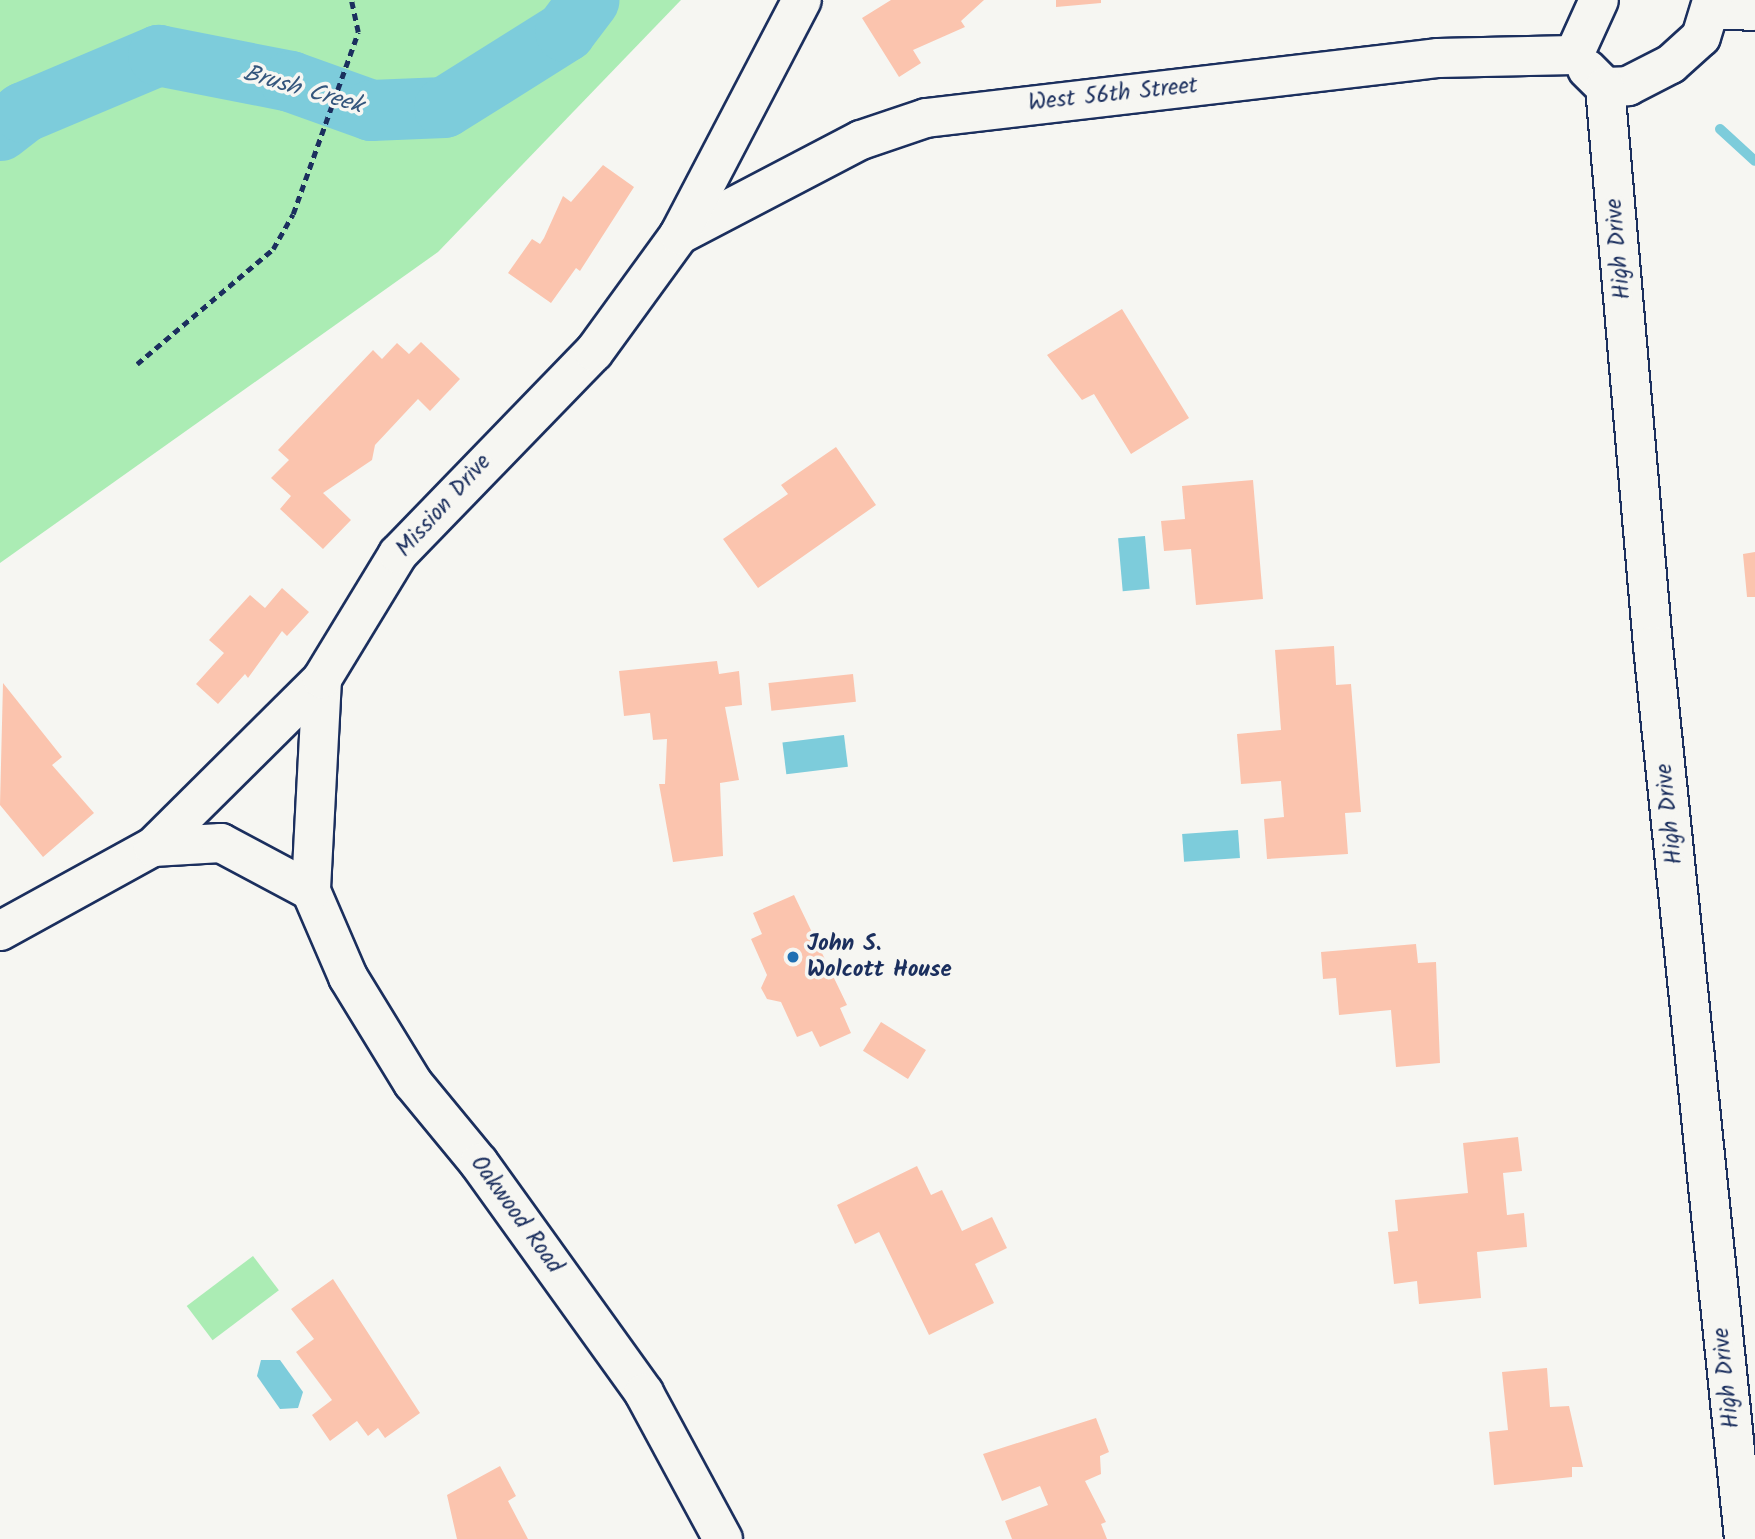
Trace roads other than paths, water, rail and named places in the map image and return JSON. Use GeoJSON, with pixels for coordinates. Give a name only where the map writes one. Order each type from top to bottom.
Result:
{"type":"FeatureCollection","features":[{"type":"Feature","properties":{"kind":"street","name":"Mission Drive"},"geometry":{"type":"LineString","coordinates":[[0,932],[153,846],[322,679],[398,554],[594,352],[679,235],[802,0]]}},
{"type":"Feature","properties":{"kind":"street"},"geometry":{"type":"LineString","coordinates":[[1599,0],[1574,55],[1605,88],[1628,86],[1671,64],[1701,37],[1712,5],[1755,11]]}},
{"type":"Feature","properties":{"kind":"street","name":"West 56th Street"},"geometry":{"type":"LineString","coordinates":[[679,235],[861,140],[926,118],[1438,58],[1574,55]]}},
{"type":"Feature","properties":{"kind":"street","name":"High Drive"},"geometry":{"type":"LineString","coordinates":[[1605,88],[1653,646],[1744,1539]]}},
{"type":"Feature","properties":{"kind":"street","name":"Oakwood Road"},"geometry":{"type":"LineString","coordinates":[[322,679],[311,891],[376,1031],[645,1393],[723,1539]]}},
{"type":"Feature","properties":{"kind":"street"},"geometry":{"type":"LineString","coordinates":[[153,846],[221,843],[311,891]]}},
{"type":"Feature","properties":{"kind":"water"},"geometry":{"type":"Polygon","coordinates":[[[1145,536],[1150,589],[1123,591],[1118,538],[1145,536]]]}},
{"type":"Feature","properties":{"kind":"water"},"geometry":{"type":"Polygon","coordinates":[[[844,735],[848,767],[786,774],[782,743],[844,735]]]}},
{"type":"Feature","properties":{"kind":"water"},"geometry":{"type":"Polygon","coordinates":[[[1238,830],[1240,858],[1184,862],[1182,834],[1238,830]]]}},
{"type":"Feature","properties":{"kind":"water"},"geometry":{"type":"Polygon","coordinates":[[[261,1360],[280,1360],[303,1392],[298,1408],[280,1409],[257,1376],[261,1360]]]}},
{"type":"Feature","properties":{"kind":"waterway","name":"Brush Creek"},"geometry":{"type":"LineString","coordinates":[[0,130],[23,112],[158,55],[290,81],[371,110],[444,107],[565,31],[588,0]]}},
{"type":"Feature","properties":{"kind":"waterway"},"geometry":{"type":"LineString","coordinates":[[1720,129],[1755,161]]}},
{"type":"Feature","properties":{"kind":"place","name":"John S. Wolcott House"},"geometry":{"type":"Point","coordinates":[793,957]}}]}
